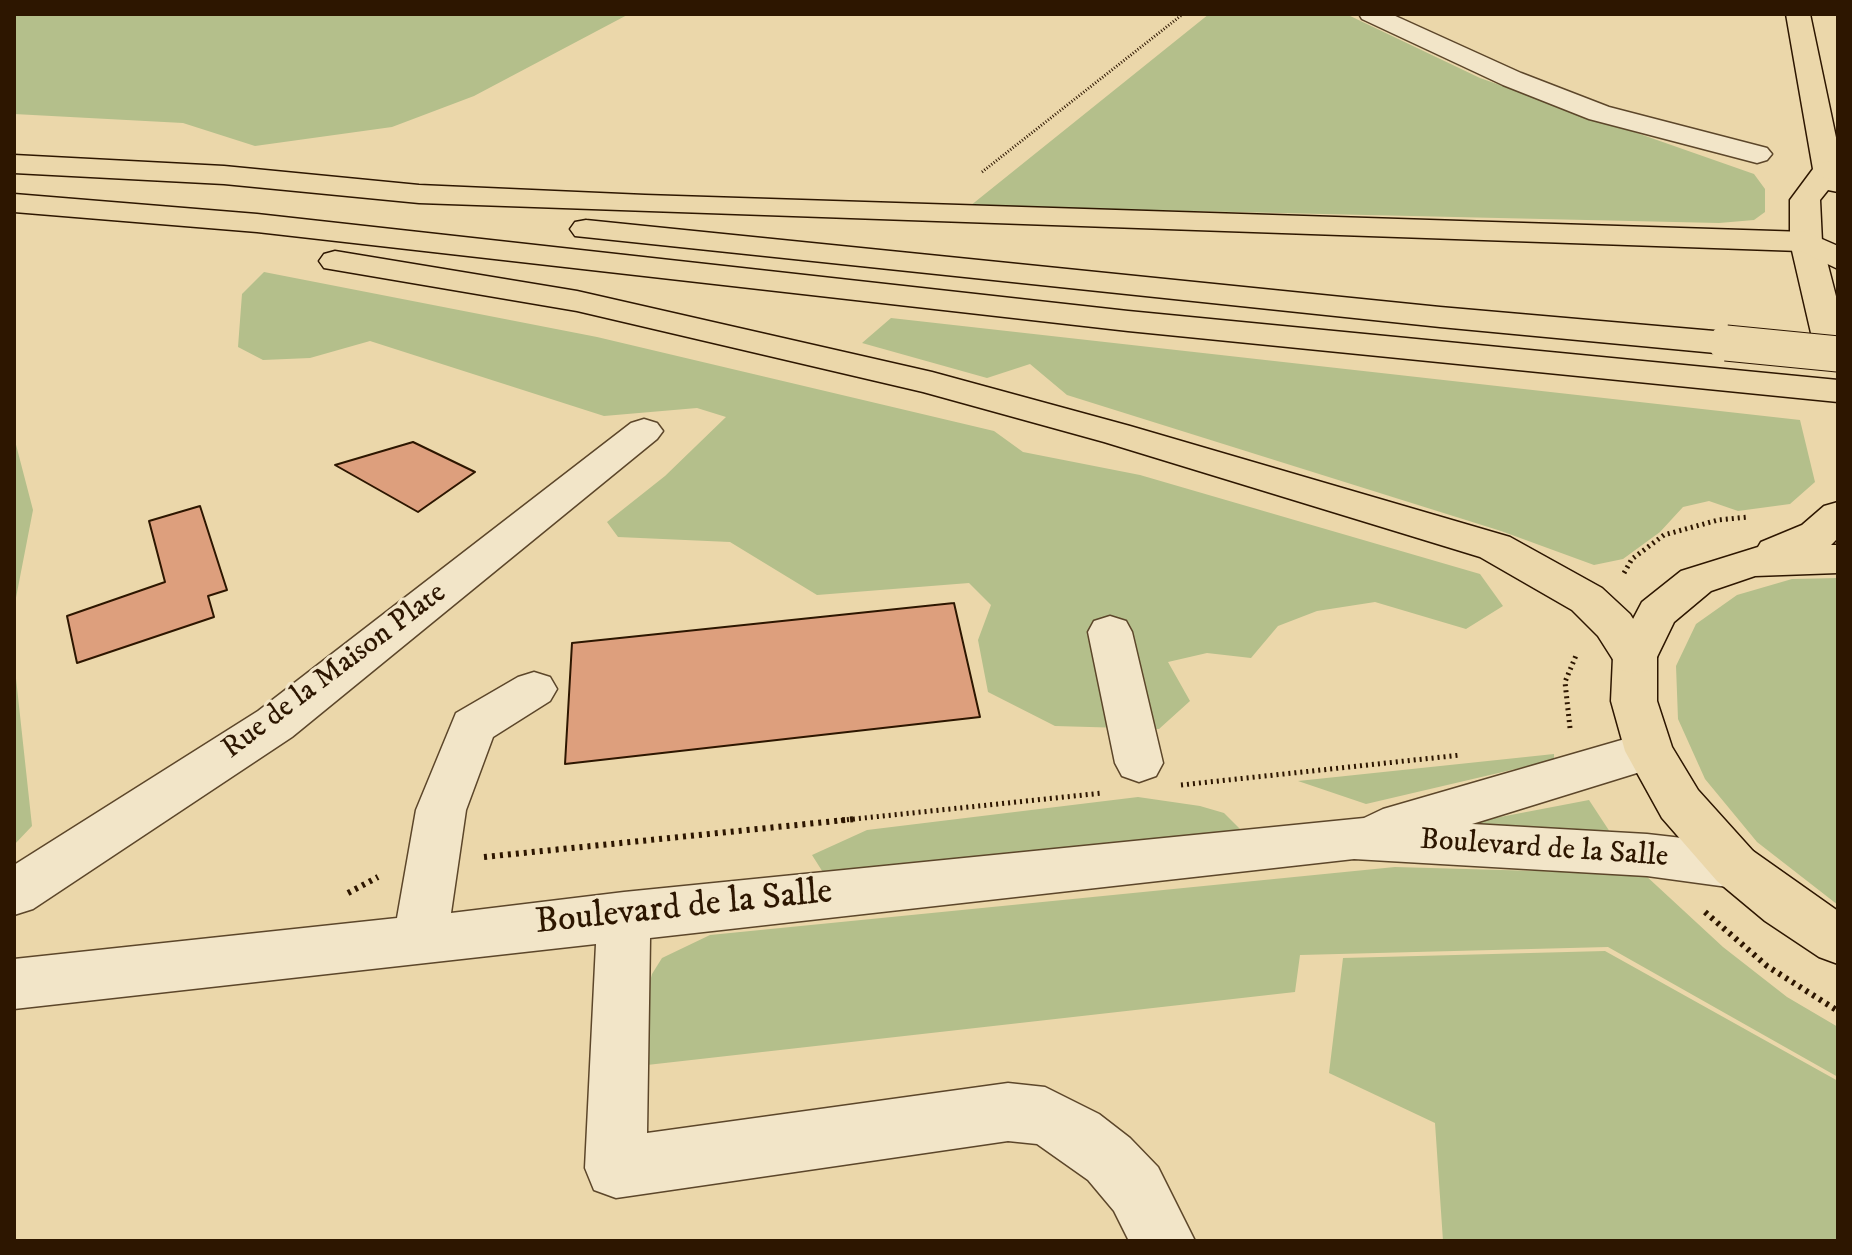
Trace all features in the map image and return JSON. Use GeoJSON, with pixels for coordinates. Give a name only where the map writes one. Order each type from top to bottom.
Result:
{"type":"FeatureCollection","features":[{"type":"Feature","properties":{"kind":"main road"},"geometry":{"type":"LineString","coordinates":[[14,171],[1440,317],[1726,343],[1833,344],[1806,242],[1805,200],[1835,174],[1798,14]]}},
{"type":"Feature","properties":{"kind":"main road"},"geometry":{"type":"LineString","coordinates":[[14,164],[224,175],[419,194],[1806,242],[1838,259]]}},
{"type":"Feature","properties":{"kind":"main road"},"geometry":{"type":"LineString","coordinates":[[14,203],[257,223],[1128,321],[1838,391]]}},
{"type":"Feature","properties":{"kind":"main road"},"geometry":{"type":"LineString","coordinates":[[14,216],[206,240],[577,301],[963,392],[1495,547],[1587,599],[1614,625],[1635,657]]}},
{"type":"Feature","properties":{"kind":"main road"},"geometry":{"type":"LineString","coordinates":[[1838,515],[1817,535],[1696,581],[1657,613],[1635,657],[1634,701],[1649,751],[1680,804],[1735,866],[1784,905],[1838,940]]}},
{"type":"Feature","properties":{"kind":"main road"},"geometry":{"type":"LineString","coordinates":[[1752,562],[1838,559]]}},
{"type":"Feature","properties":{"kind":"street"},"geometry":{"type":"LineString","coordinates":[[1371,14],[1512,79],[1599,113],[1757,154]]}},
{"type":"Feature","properties":{"kind":"street","name":"Rue de la Maison Plate"},"geometry":{"type":"LineString","coordinates":[[14,893],[275,724],[644,431]]}},
{"type":"Feature","properties":{"kind":"street"},"geometry":{"type":"LineString","coordinates":[[1110,632],[1139,781]]}},
{"type":"Feature","properties":{"kind":"street"},"geometry":{"type":"LineString","coordinates":[[421,938],[441,810],[473,726],[534,689]]}},
{"type":"Feature","properties":{"kind":"street","name":"Boulevard de la Salle"},"geometry":{"type":"LineString","coordinates":[[1354,838],[1649,751]]}},
{"type":"Feature","properties":{"kind":"street","name":"Boulevard de la Salle"},"geometry":{"type":"LineString","coordinates":[[14,984],[624,915],[1354,838],[1647,855],[1735,866]]}},
{"type":"Feature","properties":{"kind":"street"},"geometry":{"type":"LineString","coordinates":[[624,915],[616,1168],[1008,1112],[1045,1116],[1078,1135],[1109,1159],[1136,1189],[1163,1241]]}},
{"type":"Feature","properties":{"kind":"path"},"geometry":{"type":"LineString","coordinates":[[982,172],[1183,14]]}},
{"type":"Feature","properties":{"kind":"path"},"geometry":{"type":"LineString","coordinates":[[1572,743],[1565,682],[1581,643]]}},
{"type":"Feature","properties":{"kind":"path"},"geometry":{"type":"LineString","coordinates":[[334,896],[349,893],[397,867],[1139,781],[1476,754]]}},
{"type":"Feature","properties":{"kind":"path"},"geometry":{"type":"LineString","coordinates":[[1695,903],[1767,966],[1838,1011]]}},
{"type":"Feature","properties":{"kind":"green space"},"geometry":{"type":"Polygon","coordinates":[[[14,14],[629,14],[474,96],[392,127],[255,146],[183,123],[14,114],[14,14]]]}},
{"type":"Feature","properties":{"kind":"green space"},"geometry":{"type":"Polygon","coordinates":[[[1209,14],[1346,14],[1480,78],[1754,174],[1765,189],[1765,212],[1754,220],[1719,223],[970,206],[1209,14]]]}},
{"type":"Feature","properties":{"kind":"green space"},"geometry":{"type":"Polygon","coordinates":[[[264,272],[597,337],[994,431],[1023,452],[1140,475],[1480,574],[1503,606],[1466,629],[1375,602],[1317,611],[1278,626],[1251,658],[1207,653],[1168,662],[1190,701],[1159,729],[1055,726],[988,692],[978,640],[991,605],[969,583],[817,595],[730,542],[618,537],[607,522],[665,476],[726,417],[697,408],[604,416],[370,341],[310,358],[263,360],[238,347],[242,294],[264,272]]]}},
{"type":"Feature","properties":{"kind":"green space"},"geometry":{"type":"Polygon","coordinates":[[[891,318],[1800,420],[1815,482],[1790,504],[1738,511],[1709,501],[1683,507],[1660,532],[1623,559],[1594,565],[1501,531],[1067,395],[1030,364],[987,378],[862,343],[891,318]]]}},
{"type":"Feature","properties":{"kind":"green space"},"geometry":{"type":"Polygon","coordinates":[[[14,437],[33,510],[14,608],[14,437]]]}},
{"type":"Feature","properties":{"kind":"green space"},"geometry":{"type":"Polygon","coordinates":[[[1838,578],[1838,905],[1757,842],[1705,779],[1678,719],[1676,666],[1696,624],[1737,595],[1792,579],[1838,578]]]}},
{"type":"Feature","properties":{"kind":"green space"},"geometry":{"type":"Polygon","coordinates":[[[14,660],[32,826],[14,845],[14,660]]]}},
{"type":"Feature","properties":{"kind":"green space"},"geometry":{"type":"Polygon","coordinates":[[[1554,754],[1554,760],[1366,804],[1298,781],[1554,754]]]}},
{"type":"Feature","properties":{"kind":"green space"},"geometry":{"type":"Polygon","coordinates":[[[1138,797],[1200,806],[1224,813],[1242,831],[824,874],[812,855],[867,830],[1138,797]]]}},
{"type":"Feature","properties":{"kind":"green space"},"geometry":{"type":"Polygon","coordinates":[[[1589,800],[1610,832],[1475,828],[1474,822],[1589,800]]]}},
{"type":"Feature","properties":{"kind":"green space"},"geometry":{"type":"Polygon","coordinates":[[[1395,867],[1644,874],[1723,947],[1787,997],[1838,1027],[1838,1077],[1608,947],[1300,955],[1295,992],[647,1065],[645,1001],[652,974],[662,958],[710,935],[1395,867]]]}},
{"type":"Feature","properties":{"kind":"green space"},"geometry":{"type":"Polygon","coordinates":[[[1605,951],[1838,1081],[1838,1241],[1443,1241],[1435,1123],[1329,1073],[1343,958],[1605,951]]]}},
{"type":"Feature","properties":{"kind":"building"},"geometry":{"type":"Polygon","coordinates":[[[413,442],[475,472],[418,512],[335,465],[413,442]]]}},
{"type":"Feature","properties":{"kind":"building"},"geometry":{"type":"Polygon","coordinates":[[[200,506],[227,590],[208,596],[214,617],[77,663],[67,616],[165,582],[149,521],[200,506]]]}},
{"type":"Feature","properties":{"kind":"building"},"geometry":{"type":"Polygon","coordinates":[[[954,603],[980,717],[565,764],[572,643],[954,603]]]}},
{"type":"Feature","properties":{"kind":"tunnel"},"geometry":{"type":"LineString","coordinates":[[1828,333],[1838,377]]}}]}
